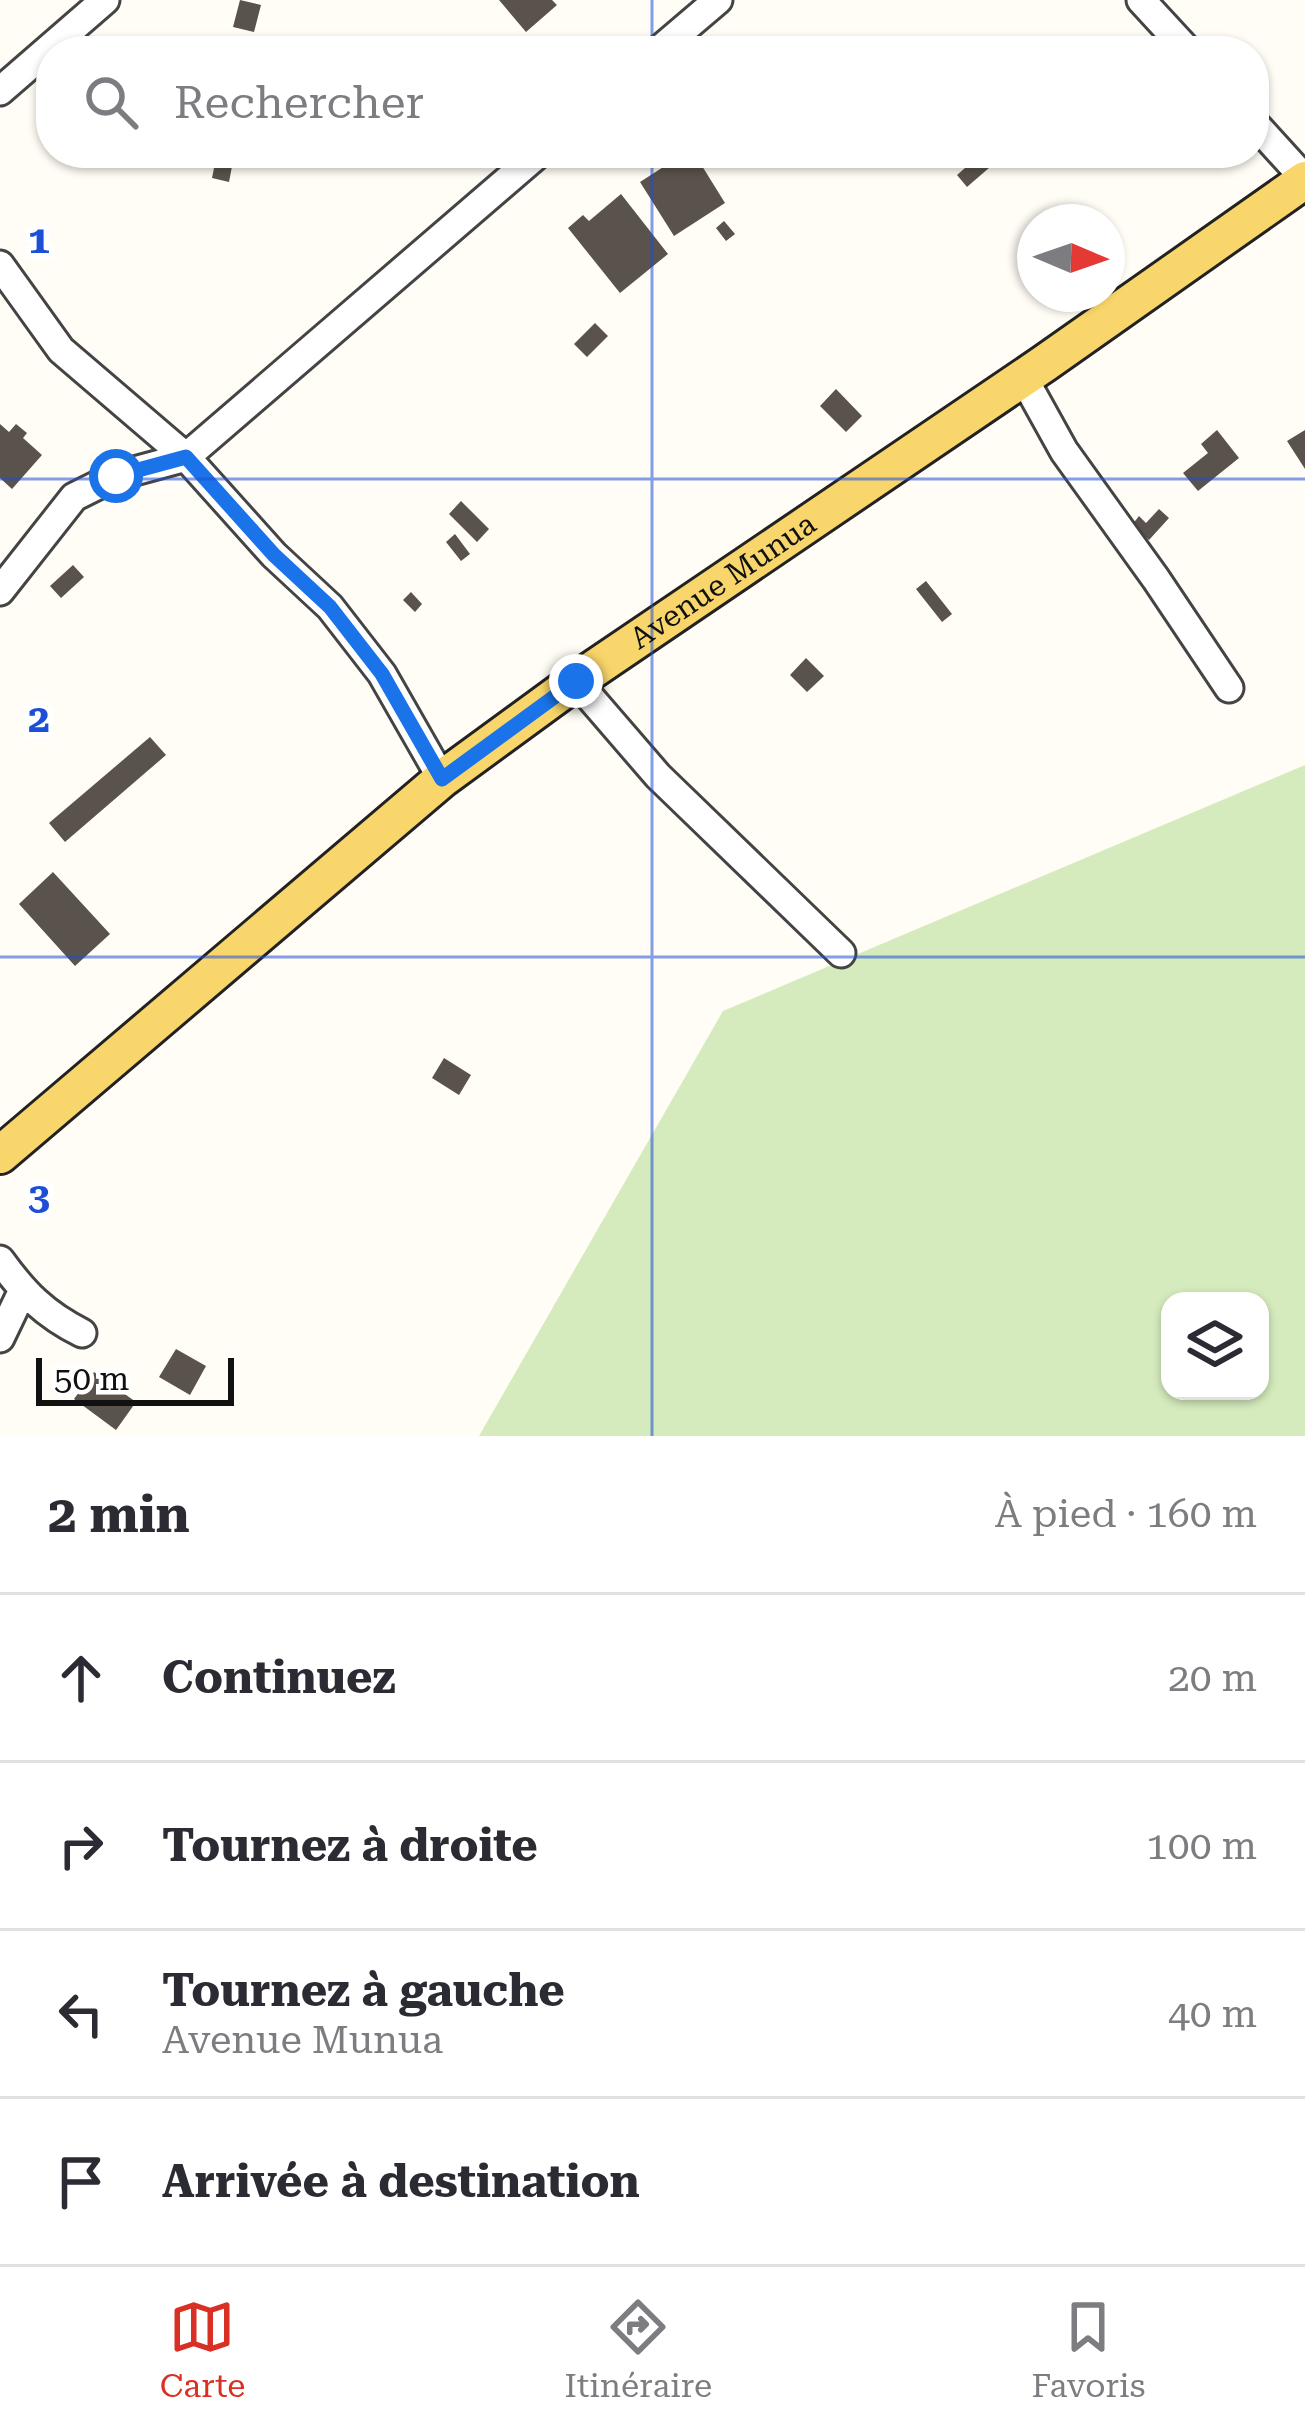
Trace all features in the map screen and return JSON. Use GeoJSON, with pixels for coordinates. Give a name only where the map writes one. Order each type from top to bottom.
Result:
{"type":"FeatureCollection","features":[{"type":"Feature","properties":{"kind":"main road","name":"Avenue Munua"},"geometry":{"type":"LineString","coordinates":[[0,1155],[442,779],[576,681],[1305,179]]}},
{"type":"Feature","properties":{"kind":"street"},"geometry":{"type":"LineString","coordinates":[[63,36],[105,0]]}},
{"type":"Feature","properties":{"kind":"street"},"geometry":{"type":"LineString","coordinates":[[676,36],[718,0]]}},
{"type":"Feature","properties":{"kind":"street"},"geometry":{"type":"LineString","coordinates":[[1141,0],[1174,36]]}},
{"type":"Feature","properties":{"kind":"street"},"geometry":{"type":"LineString","coordinates":[[0,91],[36,60]]}},
{"type":"Feature","properties":{"kind":"street"},"geometry":{"type":"LineString","coordinates":[[1269,139],[1305,179]]}},
{"type":"Feature","properties":{"kind":"street"},"geometry":{"type":"LineString","coordinates":[[0,591],[74,497],[116,476],[186,457],[522,168]]}},
{"type":"Feature","properties":{"kind":"street"},"geometry":{"type":"LineString","coordinates":[[0,265],[61,350],[186,457],[274,555],[330,607],[382,674],[442,779]]}},
{"type":"Feature","properties":{"kind":"street"},"geometry":{"type":"LineString","coordinates":[[1023,377],[1064,452],[1229,688]]}},
{"type":"Feature","properties":{"kind":"street"},"geometry":{"type":"LineString","coordinates":[[576,681],[658,776],[841,953]]}},
{"type":"Feature","properties":{"kind":"street"},"geometry":{"type":"LineString","coordinates":[[0,1260],[22,1291],[55,1320],[82,1333]]}},
{"type":"Feature","properties":{"kind":"street"},"geometry":{"type":"LineString","coordinates":[[0,1338],[22,1291]]}},
{"type":"Feature","properties":{"kind":"green space"},"geometry":{"type":"Polygon","coordinates":[[[1305,765],[1305,1436],[479,1436],[723,1011],[1305,765]]]}},
{"type":"Feature","properties":{"kind":"building"},"geometry":{"type":"Polygon","coordinates":[[[240,0],[261,5],[254,32],[233,27],[240,0]]]}},
{"type":"Feature","properties":{"kind":"building"},"geometry":{"type":"Polygon","coordinates":[[[499,0],[552,0],[557,5],[526,32],[499,0]]]}},
{"type":"Feature","properties":{"kind":"building"},"geometry":{"type":"Polygon","coordinates":[[[214,168],[232,168],[229,182],[212,178],[214,168]]]}},
{"type":"Feature","properties":{"kind":"building"},"geometry":{"type":"Polygon","coordinates":[[[662,168],[703,168],[725,203],[674,236],[640,182],[662,168]]]}},
{"type":"Feature","properties":{"kind":"building"},"geometry":{"type":"Polygon","coordinates":[[[965,168],[989,168],[967,187],[957,175],[965,168]]]}},
{"type":"Feature","properties":{"kind":"building"},"geometry":{"type":"Polygon","coordinates":[[[621,194],[668,254],[620,293],[568,228],[583,215],[589,221],[621,194]]]}},
{"type":"Feature","properties":{"kind":"building"},"geometry":{"type":"Polygon","coordinates":[[[724,221],[735,234],[726,241],[716,228],[724,221]]]}},
{"type":"Feature","properties":{"kind":"building"},"geometry":{"type":"Polygon","coordinates":[[[595,323],[608,336],[587,357],[574,344],[595,323]]]}},
{"type":"Feature","properties":{"kind":"building"},"geometry":{"type":"Polygon","coordinates":[[[836,389],[862,416],[846,432],[820,406],[836,389]]]}},
{"type":"Feature","properties":{"kind":"building"},"geometry":{"type":"Polygon","coordinates":[[[0,424],[9,432],[16,424],[27,433],[23,438],[42,455],[12,489],[0,478],[0,424]]]}},
{"type":"Feature","properties":{"kind":"building"},"geometry":{"type":"Polygon","coordinates":[[[1217,430],[1239,458],[1198,491],[1183,473],[1208,453],[1201,444],[1217,430]]]}},
{"type":"Feature","properties":{"kind":"building"},"geometry":{"type":"Polygon","coordinates":[[[1305,430],[1305,469],[1287,441],[1305,430]]]}},
{"type":"Feature","properties":{"kind":"building"},"geometry":{"type":"Polygon","coordinates":[[[461,501],[489,529],[477,542],[449,514],[461,501]]]}},
{"type":"Feature","properties":{"kind":"building"},"geometry":{"type":"Polygon","coordinates":[[[1159,509],[1169,518],[1149,540],[1132,525],[1139,516],[1146,523],[1159,509]]]}},
{"type":"Feature","properties":{"kind":"building"},"geometry":{"type":"Polygon","coordinates":[[[455,534],[470,554],[461,561],[446,542],[455,534]]]}},
{"type":"Feature","properties":{"kind":"building"},"geometry":{"type":"Polygon","coordinates":[[[73,565],[84,577],[61,598],[50,586],[73,565]]]}},
{"type":"Feature","properties":{"kind":"building"},"geometry":{"type":"Polygon","coordinates":[[[926,581],[952,614],[942,622],[916,589],[926,581]]]}},
{"type":"Feature","properties":{"kind":"building"},"geometry":{"type":"Polygon","coordinates":[[[411,592],[422,604],[415,612],[403,600],[411,592]]]}},
{"type":"Feature","properties":{"kind":"building"},"geometry":{"type":"Polygon","coordinates":[[[806,658],[824,676],[807,692],[790,675],[806,658]]]}},
{"type":"Feature","properties":{"kind":"building"},"geometry":{"type":"Polygon","coordinates":[[[150,737],[166,755],[65,842],[49,823],[150,737]]]}},
{"type":"Feature","properties":{"kind":"building"},"geometry":{"type":"Polygon","coordinates":[[[53,872],[110,934],[75,966],[19,904],[53,872]]]}},
{"type":"Feature","properties":{"kind":"building"},"geometry":{"type":"Polygon","coordinates":[[[444,1058],[471,1075],[459,1095],[432,1078],[444,1058]]]}},
{"type":"Feature","properties":{"kind":"building"},"geometry":{"type":"Polygon","coordinates":[[[176,1349],[206,1366],[190,1395],[159,1377],[176,1349]]]}},
{"type":"Feature","properties":{"kind":"building"},"geometry":{"type":"Polygon","coordinates":[[[94,1372],[136,1402],[116,1430],[74,1399],[94,1372]]]}},
{"type":"Feature","properties":{"kind":"route"},"geometry":{"type":"LineString","coordinates":[[116,476],[186,457],[274,555],[330,607],[382,674],[442,779],[576,681]]}}]}
